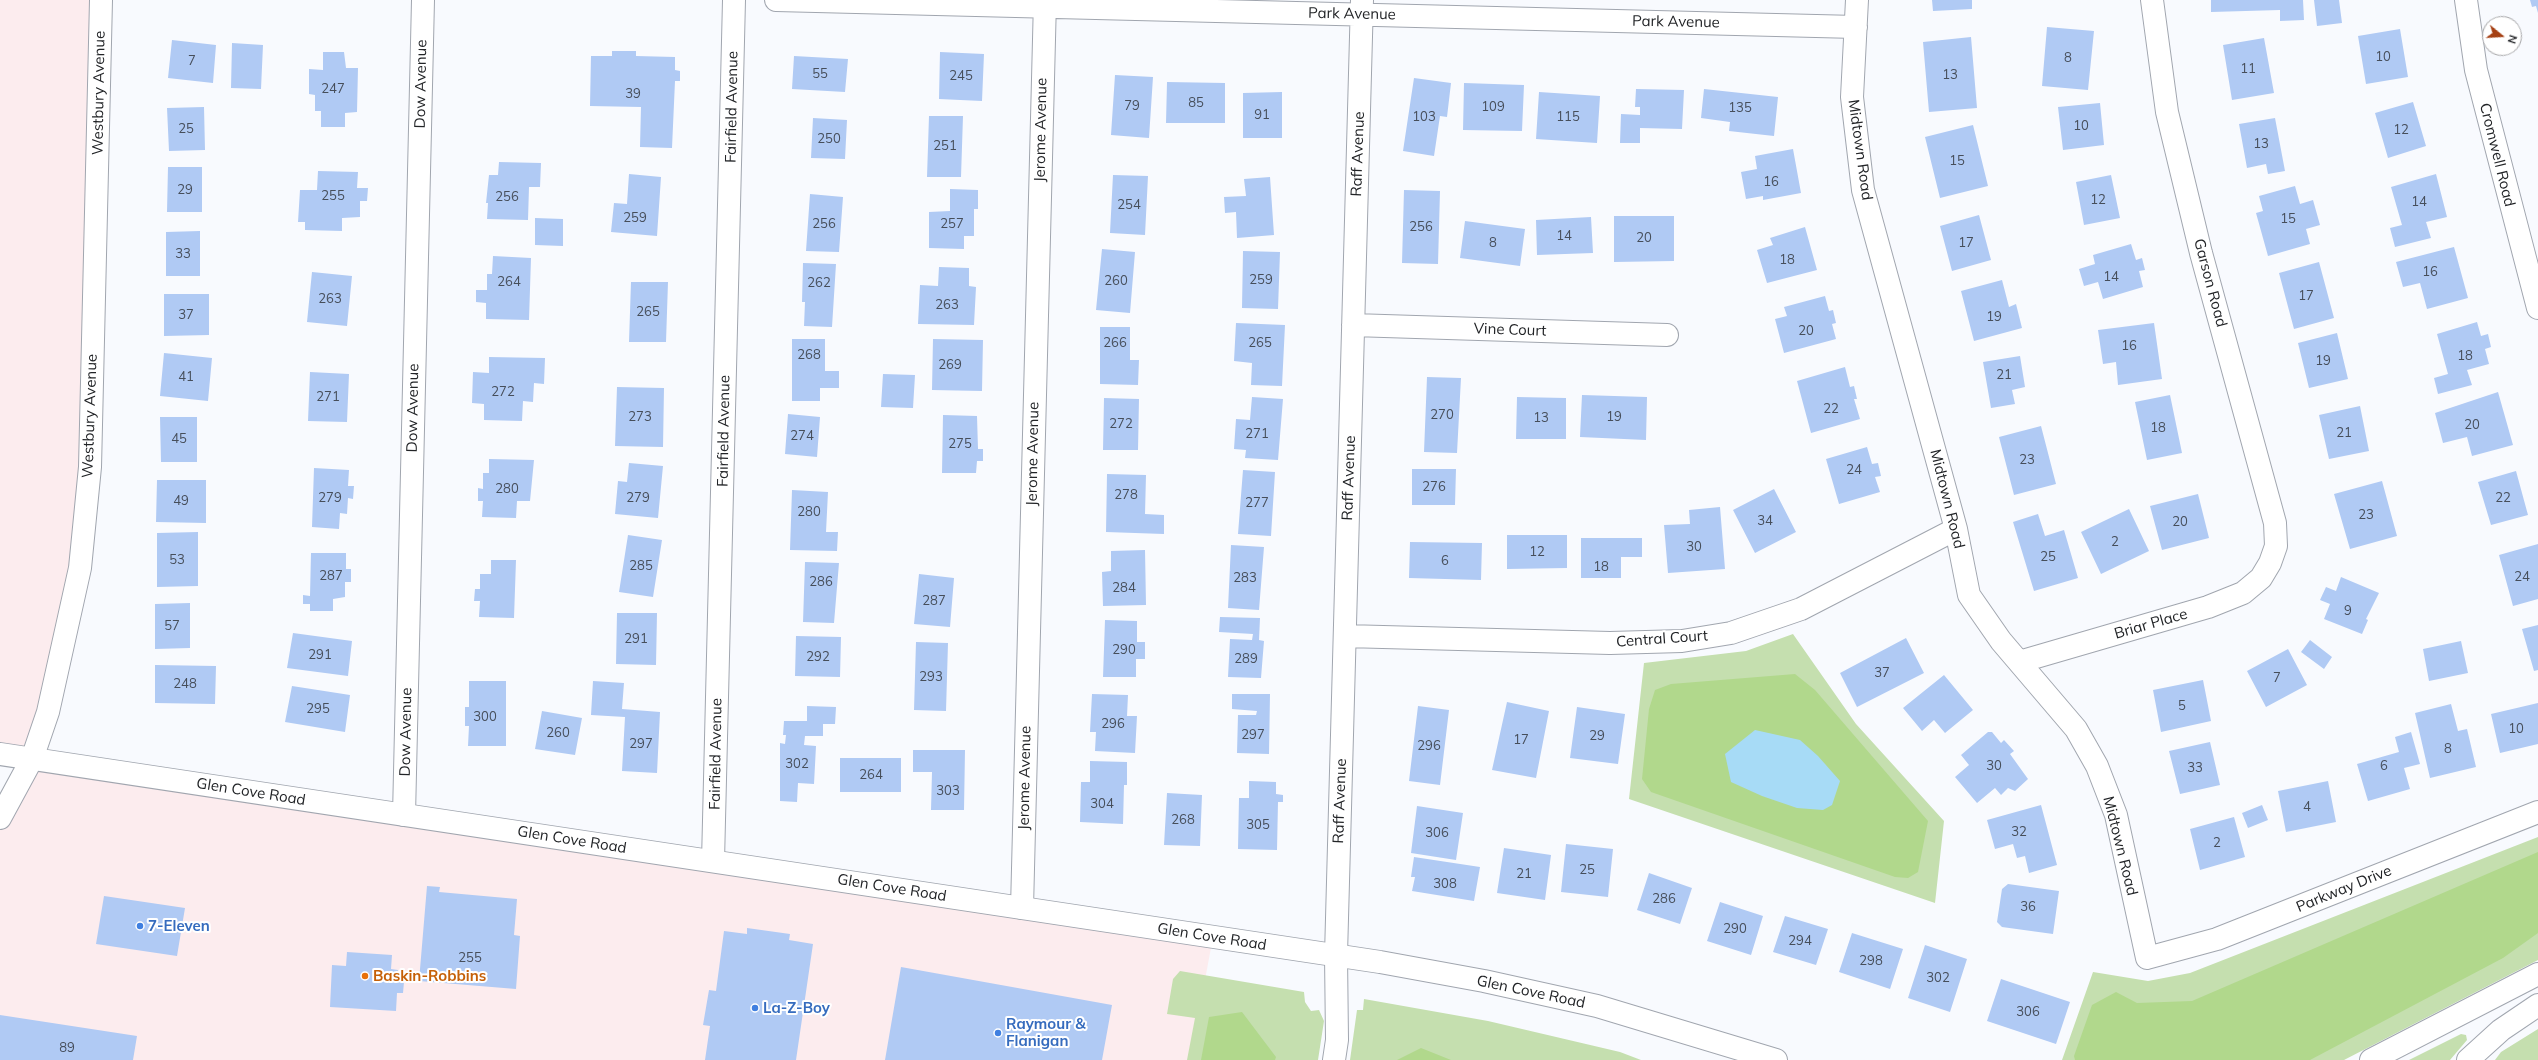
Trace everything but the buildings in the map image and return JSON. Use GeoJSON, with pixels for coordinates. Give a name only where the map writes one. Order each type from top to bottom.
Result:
{"type":"FeatureCollection","features":[{"type":"Feature","properties":{"kind":"main road","name":"Westbury Avenue"},"geometry":{"type":"LineString","coordinates":[[0,818],[32,759],[48,712],[80,568],[89,474],[101,0]]}},
{"type":"Feature","properties":{"kind":"main road","name":"Dow Avenue"},"geometry":{"type":"LineString","coordinates":[[404,815],[423,0]]}},
{"type":"Feature","properties":{"kind":"main road","name":"Fairfield Avenue"},"geometry":{"type":"LineString","coordinates":[[713,861],[734,0]]}},
{"type":"Feature","properties":{"kind":"main road","name":"Park Avenue"},"geometry":{"type":"LineString","coordinates":[[776,0],[1362,7],[1856,26]]}},
{"type":"Feature","properties":{"kind":"main road","name":"Midtown Road"},"geometry":{"type":"LineString","coordinates":[[1857,0],[1852,97],[1863,190],[1956,528],[1969,595],[2001,641],[2076,729],[2098,766],[2116,815],[2146,958]]}},
{"type":"Feature","properties":{"kind":"main road","name":"Garson Road"},"geometry":{"type":"LineString","coordinates":[[2152,0],[2169,120],[2201,253],[2275,523],[2276,546],[2270,563]]}},
{"type":"Feature","properties":{"kind":"main road","name":"Cromwell Road"},"geometry":{"type":"LineString","coordinates":[[2466,0],[2476,70],[2538,308]]}},
{"type":"Feature","properties":{"kind":"main road","name":"Jerome Avenue"},"geometry":{"type":"LineString","coordinates":[[1022,908],[1045,3]]}},
{"type":"Feature","properties":{"kind":"main road","name":"Raff Avenue"},"geometry":{"type":"LineString","coordinates":[[1334,1060],[1337,1040],[1336,955],[1362,7]]}},
{"type":"Feature","properties":{"kind":"main road","name":"Vine Court"},"geometry":{"type":"LineString","coordinates":[[1353,325],[1667,335]]}},
{"type":"Feature","properties":{"kind":"main road","name":"Central Court"},"geometry":{"type":"LineString","coordinates":[[1345,636],[1610,643],[1682,640],[1731,633],[1801,609],[1956,528]]}},
{"type":"Feature","properties":{"kind":"main road","name":"Briar Place"},"geometry":{"type":"LineString","coordinates":[[2019,662],[2208,607],[2243,593],[2261,578],[2270,563]]}},
{"type":"Feature","properties":{"kind":"main road","name":"Glen Cove Road"},"geometry":{"type":"LineString","coordinates":[[0,754],[1336,955],[1484,981],[1597,1006],[1776,1060]]}},
{"type":"Feature","properties":{"kind":"main road","name":"Parkway Drive"},"geometry":{"type":"LineString","coordinates":[[2146,958],[2217,939],[2538,812]]}},
{"type":"Feature","properties":{"kind":"main road"},"geometry":{"type":"LineString","coordinates":[[2371,1060],[2538,974]]}},
{"type":"Feature","properties":{"kind":"main road"},"geometry":{"type":"LineString","coordinates":[[2468,1060],[2501,1030],[2538,1005]]}},
{"type":"Feature","properties":{"kind":"shaded area"},"geometry":{"type":"Polygon","coordinates":[[[0,0],[100,0],[95,438],[34,758],[1213,937],[1190,1060],[0,1060],[0,823],[34,759],[0,753],[0,0]]]}},
{"type":"Feature","properties":{"kind":"green space"},"geometry":{"type":"Polygon","coordinates":[[[1793,634],[1856,724],[1944,821],[1935,903],[1629,799],[1644,663],[1746,651],[1793,634]]]}},
{"type":"Feature","properties":{"kind":"green space"},"geometry":{"type":"Polygon","coordinates":[[[1795,674],[1815,690],[1928,821],[1918,872],[1908,878],[1895,877],[1651,792],[1642,779],[1649,709],[1655,690],[1671,684],[1795,674]]]}},
{"type":"Feature","properties":{"kind":"green space"},"geometry":{"type":"Polygon","coordinates":[[[2538,837],[2538,960],[2344,1060],[2062,1060],[2093,972],[2148,981],[2190,973],[2538,837]]]}},
{"type":"Feature","properties":{"kind":"green space"},"geometry":{"type":"Polygon","coordinates":[[[2538,852],[2538,933],[2503,958],[2310,1060],[2075,1060],[2074,1056],[2092,1005],[2116,992],[2137,1003],[2192,1001],[2538,852]]]}},
{"type":"Feature","properties":{"kind":"green space"},"geometry":{"type":"Polygon","coordinates":[[[1180,971],[1304,992],[1305,1002],[1311,1011],[1319,1010],[1324,1021],[1318,1060],[1187,1060],[1195,1018],[1167,1014],[1173,979],[1180,971]]]}},
{"type":"Feature","properties":{"kind":"green space"},"geometry":{"type":"Polygon","coordinates":[[[1364,999],[1488,1021],[1620,1052],[1641,1060],[1350,1060],[1357,1010],[1363,1010],[1364,999]]]}},
{"type":"Feature","properties":{"kind":"green space"},"geometry":{"type":"Polygon","coordinates":[[[1242,1012],[1276,1057],[1275,1060],[1201,1060],[1209,1017],[1242,1012]]]}},
{"type":"Feature","properties":{"kind":"green space"},"geometry":{"type":"Polygon","coordinates":[[[2538,1029],[2538,1060],[2495,1060],[2501,1052],[2538,1029]]]}},
{"type":"Feature","properties":{"kind":"green space"},"geometry":{"type":"Polygon","coordinates":[[[2461,1034],[2466,1035],[2467,1040],[2450,1060],[2409,1060],[2461,1034]]]}},
{"type":"Feature","properties":{"kind":"green space"},"geometry":{"type":"Polygon","coordinates":[[[1421,1048],[1451,1060],[1397,1060],[1421,1048]]]}},
{"type":"Feature","properties":{"kind":"water"},"geometry":{"type":"Polygon","coordinates":[[[1755,730],[1800,740],[1818,756],[1840,781],[1832,805],[1823,810],[1797,808],[1762,796],[1731,782],[1725,754],[1755,730]]]}},
{"type":"Feature","properties":{"kind":"place","name":"7-Eleven"},"geometry":{"type":"Point","coordinates":[140,926]}},
{"type":"Feature","properties":{"kind":"place","name":"Baskin-Robbins"},"geometry":{"type":"Point","coordinates":[365,976]}},
{"type":"Feature","properties":{"kind":"place","name":"La-Z-Boy"},"geometry":{"type":"Point","coordinates":[755,1008]}},
{"type":"Feature","properties":{"kind":"place","name":"Raymour & Flanigan"},"geometry":{"type":"Point","coordinates":[998,1033]}}]}
